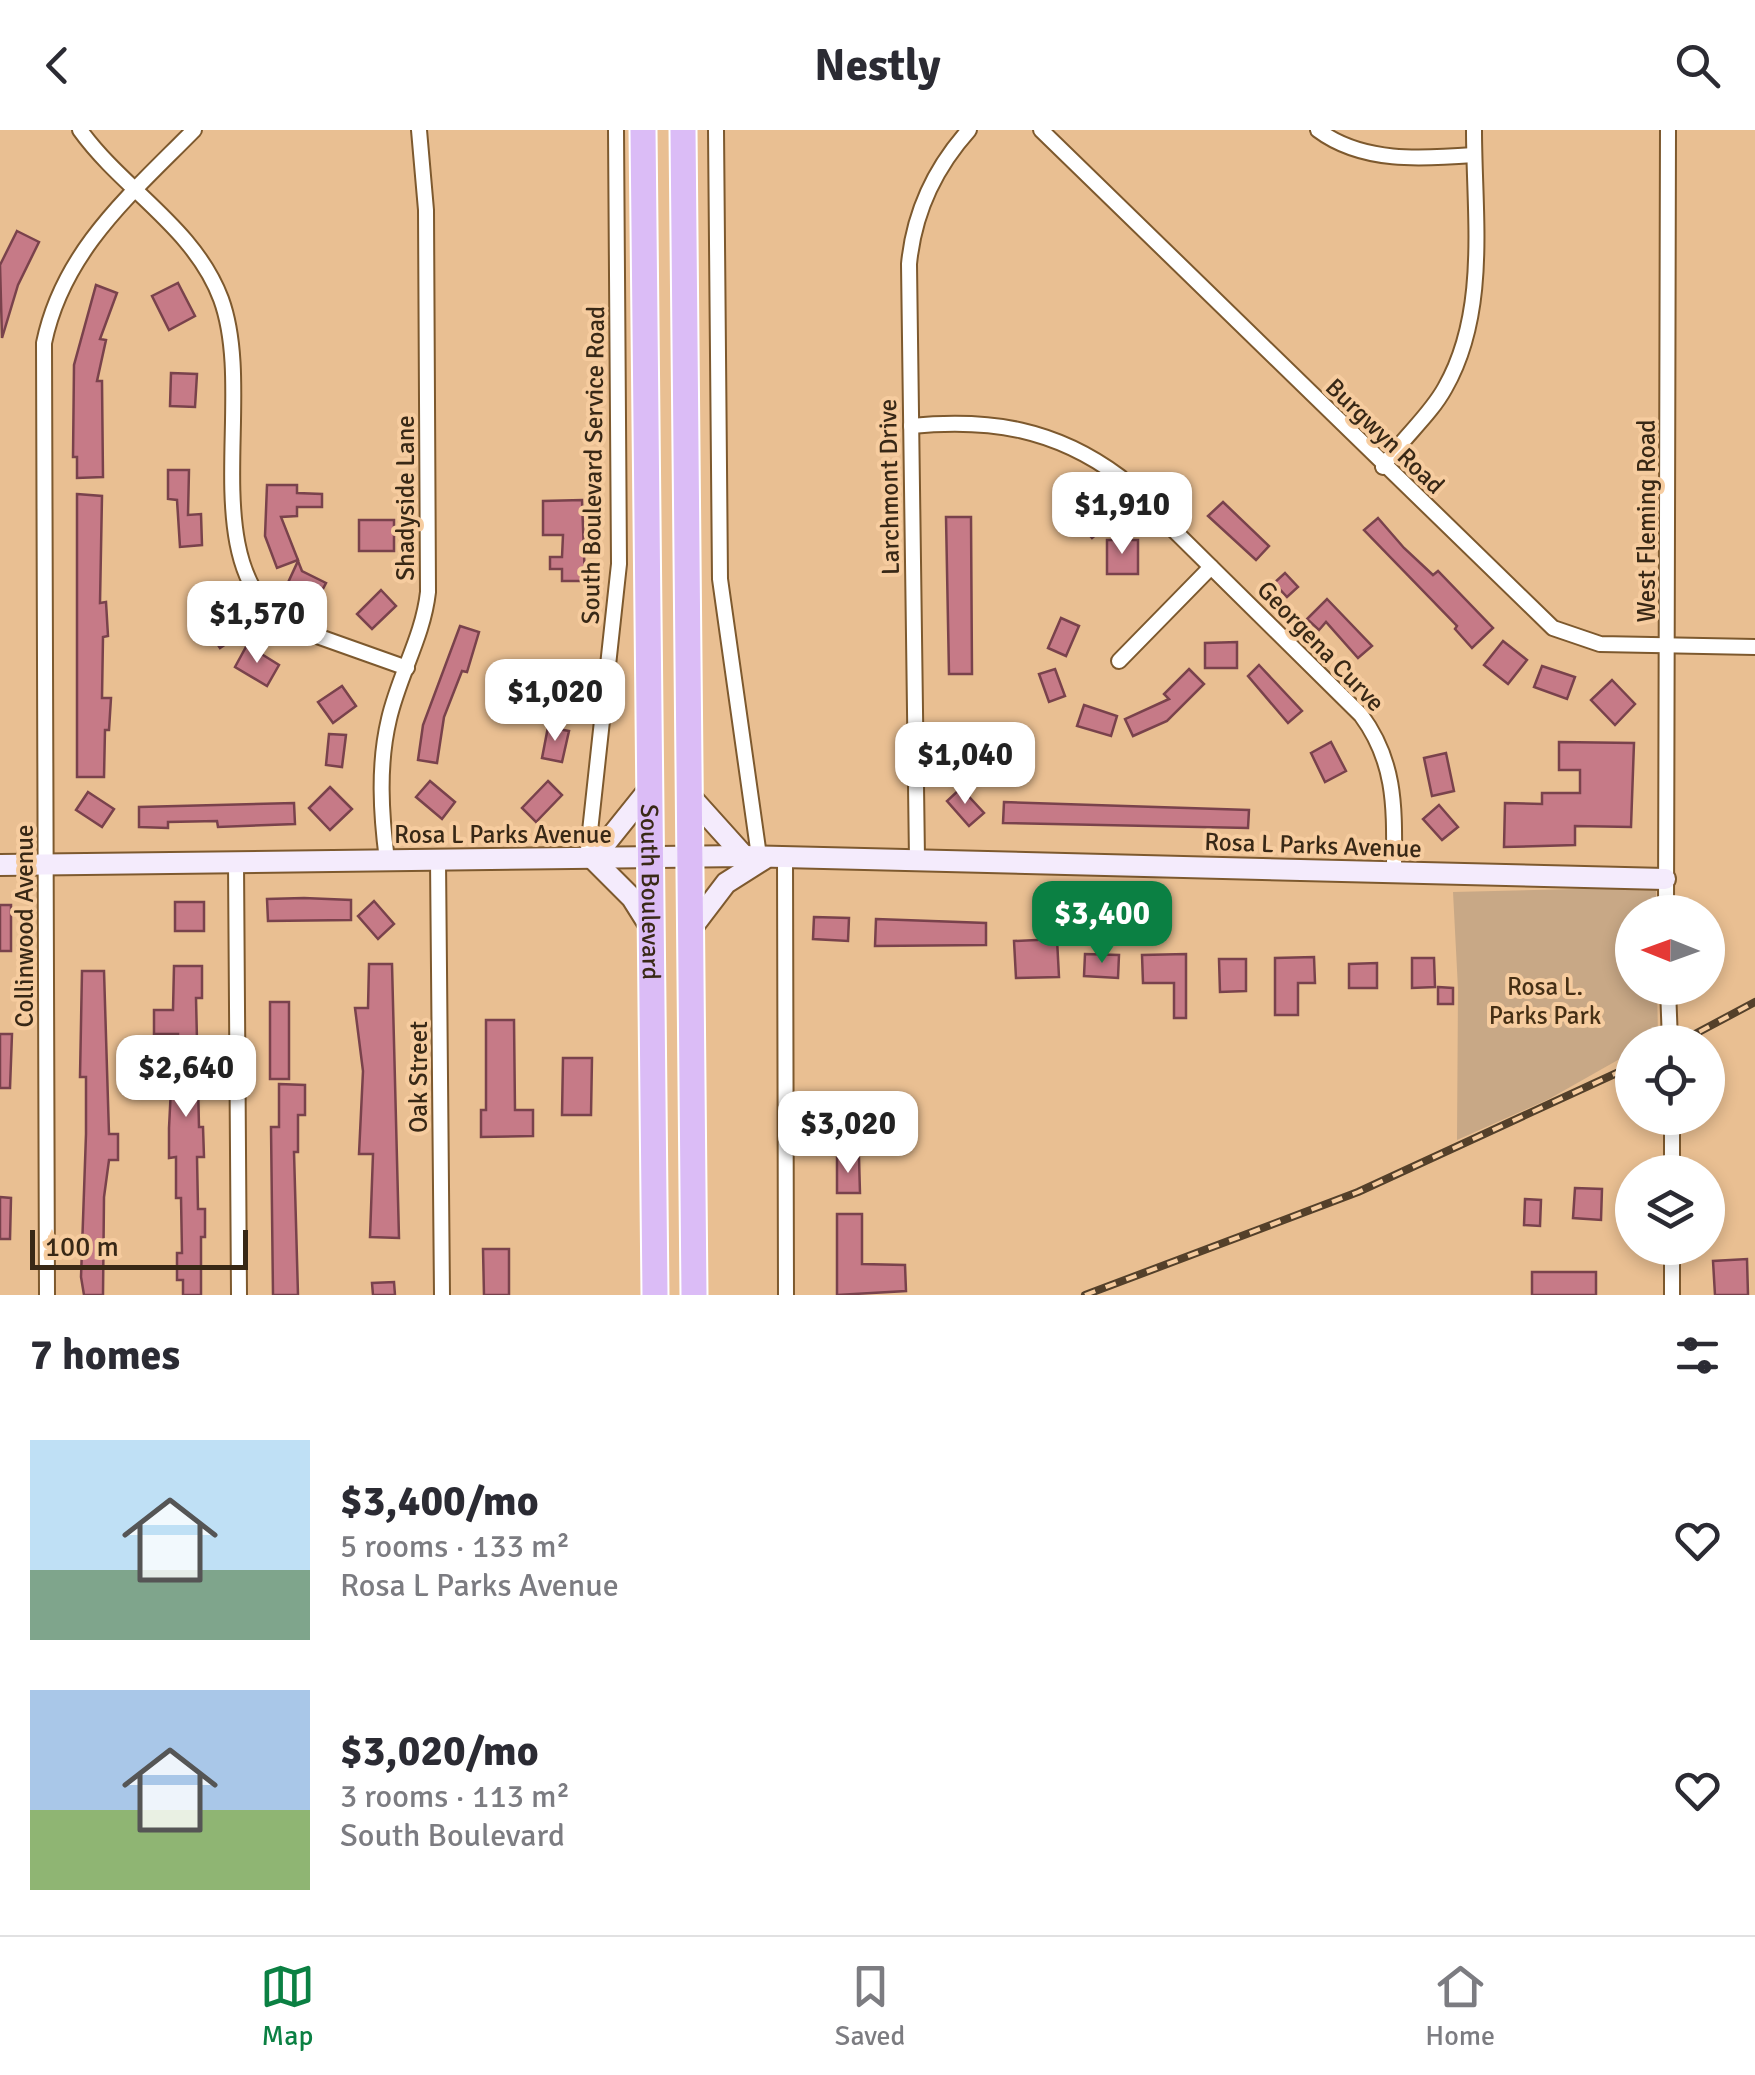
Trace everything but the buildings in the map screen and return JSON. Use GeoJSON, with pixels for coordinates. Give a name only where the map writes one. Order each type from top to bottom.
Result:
{"type":"FeatureCollection","features":[{"type":"Feature","properties":{"kind":"highway","name":"South Boulevard"},"geometry":{"type":"LineString","coordinates":[[643,130],[656,1295]]}},
{"type":"Feature","properties":{"kind":"highway","name":"South Boulevard"},"geometry":{"type":"LineString","coordinates":[[683,130],[694,1295]]}},
{"type":"Feature","properties":{"kind":"street"},"geometry":{"type":"LineString","coordinates":[[80,130],[196,254],[226,315],[234,370],[236,546],[249,587],[271,615],[286,625],[407,668]]}},
{"type":"Feature","properties":{"kind":"street","name":"Collinwood Avenue"},"geometry":{"type":"LineString","coordinates":[[48,1295],[44,344],[54,302],[71,265],[136,189],[194,130]]}},
{"type":"Feature","properties":{"kind":"street","name":"Shadyside Lane"},"geometry":{"type":"LineString","coordinates":[[388,860],[384,749],[428,592],[426,210],[419,130]]}},
{"type":"Feature","properties":{"kind":"street","name":"South Boulevard Service Road"},"geometry":{"type":"LineString","coordinates":[[590,859],[618,564],[616,130]]}},
{"type":"Feature","properties":{"kind":"street"},"geometry":{"type":"LineString","coordinates":[[716,130],[720,579],[764,857],[786,1295]]}},
{"type":"Feature","properties":{"kind":"street","name":"Larchmont Drive"},"geometry":{"type":"LineString","coordinates":[[917,860],[910,264],[917,219],[939,168],[969,130]]}},
{"type":"Feature","properties":{"kind":"street","name":"Burgwyn Road"},"geometry":{"type":"LineString","coordinates":[[1041,130],[1553,628],[1600,644],[1755,646]]}},
{"type":"Feature","properties":{"kind":"street"},"geometry":{"type":"LineString","coordinates":[[1318,130],[1344,146],[1376,155],[1474,155]]}},
{"type":"Feature","properties":{"kind":"street"},"geometry":{"type":"LineString","coordinates":[[1383,466],[1443,392],[1468,334],[1474,294],[1474,130]]}},
{"type":"Feature","properties":{"kind":"street","name":"West Fleming Road"},"geometry":{"type":"LineString","coordinates":[[1665,895],[1668,130]]}},
{"type":"Feature","properties":{"kind":"street","name":"Georgena Curve"},"geometry":{"type":"LineString","coordinates":[[911,426],[1006,425],[1066,442],[1120,478],[1376,734],[1393,782],[1394,873]]}},
{"type":"Feature","properties":{"kind":"street"},"geometry":{"type":"LineString","coordinates":[[1119,661],[1210,567]]}},
{"type":"Feature","properties":{"kind":"street"},"geometry":{"type":"LineString","coordinates":[[649,924],[632,898],[590,859],[650,788]]}},
{"type":"Feature","properties":{"kind":"street"},"geometry":{"type":"LineString","coordinates":[[690,796],[764,857]]}},
{"type":"Feature","properties":{"kind":"street"},"geometry":{"type":"LineString","coordinates":[[691,928],[726,883],[764,857]]}},
{"type":"Feature","properties":{"kind":"street","name":"Rosa L Parks Avenue"},"geometry":{"type":"LineString","coordinates":[[0,865],[764,857],[1665,879]]}},
{"type":"Feature","properties":{"kind":"street","name":"Oak Street"},"geometry":{"type":"LineString","coordinates":[[438,860],[442,1295]]}},
{"type":"Feature","properties":{"kind":"street"},"geometry":{"type":"LineString","coordinates":[[236,862],[240,1295]]}},
{"type":"Feature","properties":{"kind":"street"},"geometry":{"type":"LineString","coordinates":[[1672,1265],[1672,1295]]}},
{"type":"Feature","properties":{"kind":"green space","name":"Rosa L. Parks Park"},"geometry":{"type":"Polygon","coordinates":[[[1656,887],[1656,895],[1615,895],[1615,1005],[1657,1005],[1658,1025],[1615,1025],[1615,1062],[1549,1099],[1457,1140],[1458,989],[1453,892],[1656,887]]]}},
{"type":"Feature","properties":{"kind":"railway"},"geometry":{"type":"LineString","coordinates":[[1712,1025],[1755,1002]]}},
{"type":"Feature","properties":{"kind":"railway"},"geometry":{"type":"LineString","coordinates":[[1085,1295],[1358,1192],[1615,1074]]}}]}
